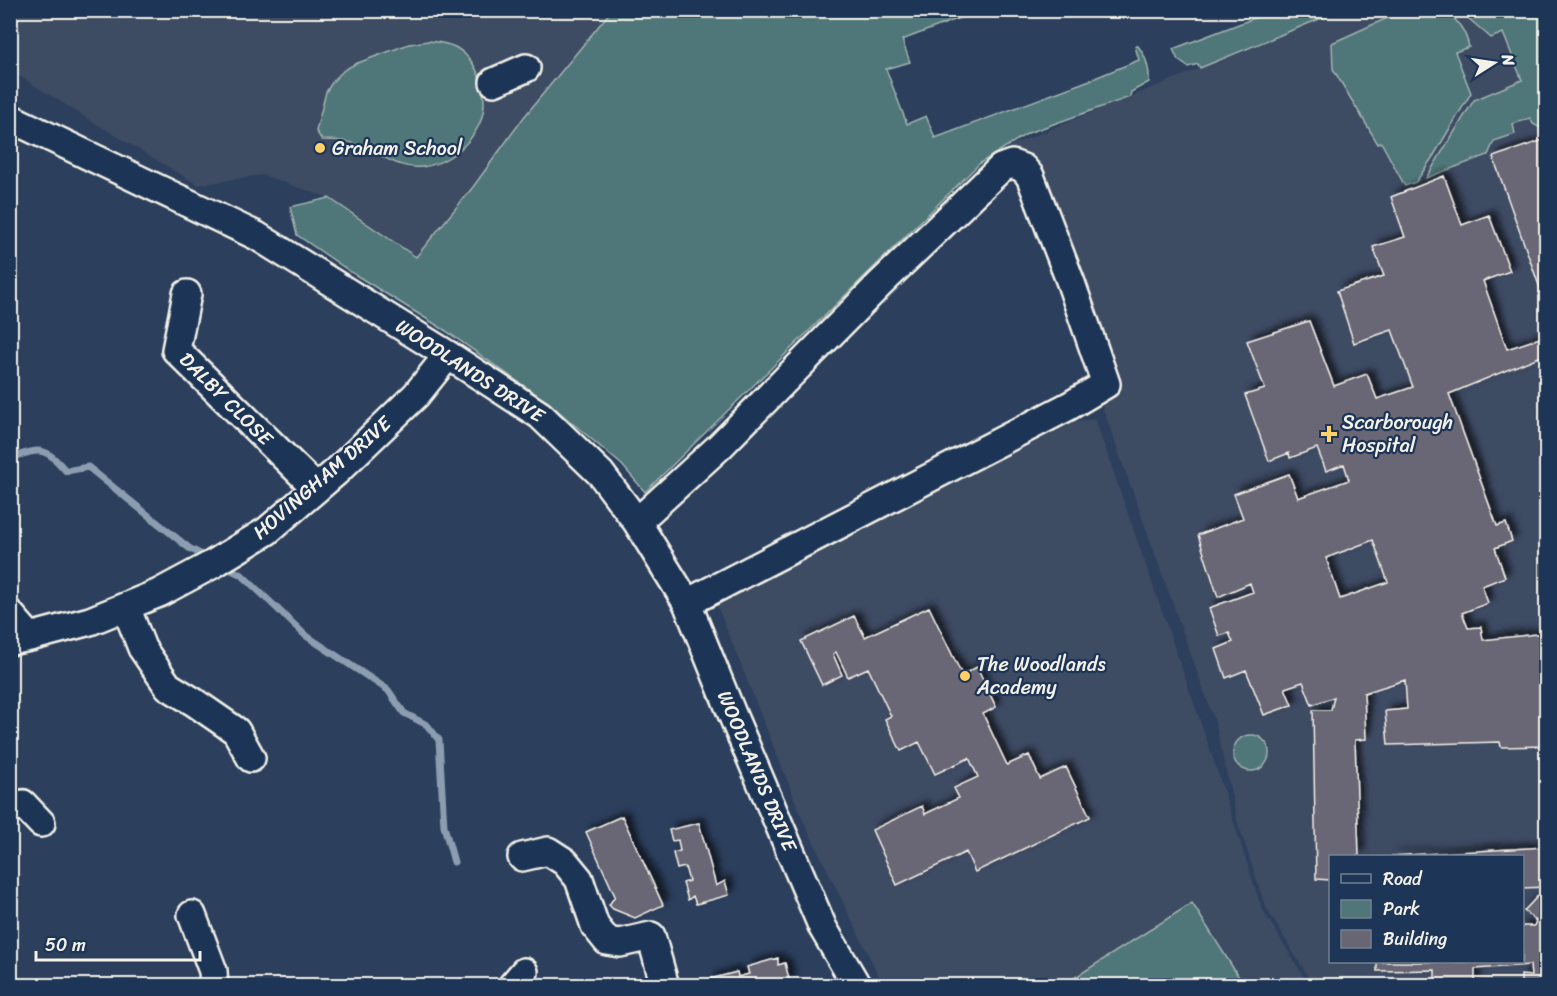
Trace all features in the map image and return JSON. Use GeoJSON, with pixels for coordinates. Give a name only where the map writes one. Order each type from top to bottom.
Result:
{"type":"FeatureCollection","features":[{"type":"Feature","properties":{"kind":"street"},"geometry":{"type":"LineString","coordinates":[[494,82],[526,68]]}},
{"type":"Feature","properties":{"kind":"street","name":"WOODLANDS DRIVE"},"geometry":{"type":"LineString","coordinates":[[11,120],[257,236],[540,415],[601,474],[637,522],[687,603],[823,928],[857,986]]}},
{"type":"Feature","properties":{"kind":"street"},"geometry":{"type":"LineString","coordinates":[[637,522],[720,446],[880,284],[1001,168],[1012,164],[1023,168],[1030,176],[1067,272],[1106,384],[1069,406],[687,603]]}},
{"type":"Feature","properties":{"kind":"street","name":"DALBY CLOSE"},"geometry":{"type":"LineString","coordinates":[[187,294],[176,350],[316,488]]}},
{"type":"Feature","properties":{"kind":"street","name":"HOVINGHAM DRIVE"},"geometry":{"type":"LineString","coordinates":[[20,639],[90,621],[159,593],[267,531],[416,395],[448,355]]}},
{"type":"Feature","properties":{"kind":"street"},"geometry":{"type":"LineString","coordinates":[[126,607],[142,648],[168,686],[236,731],[250,758]]}},
{"type":"Feature","properties":{"kind":"street"},"geometry":{"type":"LineString","coordinates":[[10,614],[20,639]]}},
{"type":"Feature","properties":{"kind":"street"},"geometry":{"type":"LineString","coordinates":[[10,808],[23,804],[41,823]]}},
{"type":"Feature","properties":{"kind":"street"},"geometry":{"type":"LineString","coordinates":[[522,857],[548,851],[565,862],[579,879],[596,926],[608,941],[620,943],[651,936],[665,986]]}},
{"type":"Feature","properties":{"kind":"street"},"geometry":{"type":"LineString","coordinates":[[192,915],[213,971],[214,986]]}},
{"type":"Feature","properties":{"kind":"shaded area","name":"Graham School"},"geometry":{"type":"Polygon","coordinates":[[[10,11],[611,11],[473,188],[416,257],[329,198],[262,175],[198,185],[93,122],[11,71],[10,11]]]}},
{"type":"Feature","properties":{"kind":"shaded area","name":"Scarborough Hospital"},"geometry":{"type":"Polygon","coordinates":[[[1341,11],[1546,11],[1546,985],[1313,985],[1265,906],[1237,820],[1215,722],[1009,146],[1341,11]]]}},
{"type":"Feature","properties":{"kind":"shaded area","name":"The Woodlands Academy"},"geometry":{"type":"Polygon","coordinates":[[[1095,419],[1210,749],[1262,909],[1309,985],[883,985],[803,820],[716,603],[1077,421],[1095,419]]]}},
{"type":"Feature","properties":{"kind":"green space"},"geometry":{"type":"Polygon","coordinates":[[[1405,10],[1439,10],[1450,15],[1459,24],[1469,47],[1455,52],[1471,93],[1416,182],[1405,186],[1381,142],[1378,144],[1333,69],[1332,43],[1405,10]]]}},
{"type":"Feature","properties":{"kind":"green space"},"geometry":{"type":"Polygon","coordinates":[[[611,11],[978,11],[902,40],[910,62],[886,69],[907,124],[926,116],[935,138],[1139,60],[1135,46],[1138,46],[1145,59],[1149,82],[1131,92],[1130,97],[1028,133],[980,163],[645,492],[622,465],[551,405],[446,331],[351,272],[297,235],[290,207],[329,198],[416,257],[473,187],[524,117],[611,11]]]}},
{"type":"Feature","properties":{"kind":"green space"},"geometry":{"type":"Polygon","coordinates":[[[1273,11],[1333,11],[1329,15],[1200,68],[1198,64],[1188,67],[1178,60],[1173,49],[1273,11]]]}},
{"type":"Feature","properties":{"kind":"green space"},"geometry":{"type":"Polygon","coordinates":[[[1460,11],[1546,11],[1546,131],[1533,124],[1530,118],[1513,124],[1515,134],[1494,141],[1488,155],[1426,178],[1474,100],[1522,80],[1503,33],[1491,38],[1460,11]]]}},
{"type":"Feature","properties":{"kind":"green space"},"geometry":{"type":"Polygon","coordinates":[[[428,41],[455,47],[464,53],[477,71],[481,82],[484,104],[482,115],[475,133],[463,147],[440,162],[413,167],[397,163],[354,143],[322,140],[316,131],[326,92],[344,70],[409,44],[428,41]]]}},
{"type":"Feature","properties":{"kind":"green space"},"geometry":{"type":"Polygon","coordinates":[[[1251,735],[1264,740],[1269,753],[1264,766],[1251,771],[1238,766],[1233,753],[1238,740],[1251,735]]]}},
{"type":"Feature","properties":{"kind":"green space"},"geometry":{"type":"Polygon","coordinates":[[[1192,903],[1244,985],[1063,985],[1192,903]]]}},
{"type":"Feature","properties":{"kind":"building"},"geometry":{"type":"Polygon","coordinates":[[[1546,139],[1546,305],[1493,157],[1546,139]]]}},
{"type":"Feature","properties":{"kind":"building"},"geometry":{"type":"Polygon","coordinates":[[[1444,176],[1462,225],[1489,215],[1510,271],[1483,281],[1507,349],[1546,336],[1546,354],[1449,394],[1497,526],[1506,523],[1512,541],[1495,548],[1505,577],[1482,586],[1488,603],[1462,613],[1468,628],[1481,627],[1483,640],[1546,633],[1546,746],[1501,747],[1500,742],[1388,745],[1385,711],[1407,709],[1405,680],[1364,693],[1366,739],[1355,740],[1359,855],[1329,855],[1329,880],[1316,879],[1313,710],[1331,710],[1334,697],[1312,705],[1303,682],[1285,688],[1292,705],[1264,715],[1246,670],[1226,678],[1216,649],[1233,642],[1229,633],[1219,636],[1209,608],[1253,592],[1250,583],[1218,597],[1198,535],[1243,518],[1234,494],[1289,474],[1298,498],[1349,480],[1344,464],[1326,471],[1317,448],[1290,458],[1289,453],[1269,461],[1245,395],[1265,389],[1247,341],[1309,321],[1334,386],[1367,374],[1377,399],[1413,387],[1392,330],[1354,343],[1337,291],[1384,276],[1373,247],[1405,237],[1391,197],[1444,176]],[[1373,540],[1326,558],[1340,599],[1388,582],[1373,540]]]}},
{"type":"Feature","properties":{"kind":"building"},"geometry":{"type":"Polygon","coordinates":[[[929,607],[962,675],[977,667],[996,707],[983,714],[1007,765],[1029,755],[1040,779],[1066,767],[1090,817],[975,872],[966,852],[897,885],[872,830],[922,806],[925,814],[959,798],[954,788],[978,777],[969,758],[935,774],[919,742],[901,751],[885,719],[891,716],[868,668],[848,677],[836,652],[833,654],[842,675],[822,685],[801,641],[854,616],[865,637],[929,607]]]}},
{"type":"Feature","properties":{"kind":"building"},"geometry":{"type":"Polygon","coordinates":[[[622,816],[663,905],[635,918],[609,905],[615,896],[586,832],[622,816]]]}},
{"type":"Feature","properties":{"kind":"building"},"geometry":{"type":"Polygon","coordinates":[[[699,823],[716,886],[725,881],[729,895],[696,904],[693,896],[688,900],[683,883],[689,881],[685,867],[677,869],[673,853],[680,851],[678,840],[672,841],[669,830],[699,823]]]}},
{"type":"Feature","properties":{"kind":"building"},"geometry":{"type":"Polygon","coordinates":[[[1546,847],[1546,887],[1524,888],[1524,855],[1408,855],[1546,847]]]}},
{"type":"Feature","properties":{"kind":"building"},"geometry":{"type":"Polygon","coordinates":[[[1545,888],[1546,986],[1521,986],[1521,975],[1531,976],[1530,965],[1475,969],[1475,986],[1435,986],[1435,970],[1377,971],[1377,963],[1524,963],[1524,926],[1534,926],[1536,921],[1524,911],[1545,888]]]}},
{"type":"Feature","properties":{"kind":"building"},"geometry":{"type":"Polygon","coordinates":[[[778,958],[778,965],[785,963],[790,983],[781,986],[711,986],[710,979],[737,972],[738,977],[749,974],[747,967],[778,958]]]}},
{"type":"Feature","properties":{"kind":"waterway"},"geometry":{"type":"LineString","coordinates":[[10,458],[29,452],[42,451],[66,471],[88,467],[189,548],[208,558]]}},
{"type":"Feature","properties":{"kind":"waterway"},"geometry":{"type":"LineString","coordinates":[[223,566],[242,575],[305,635],[388,690],[404,713],[427,725],[439,740],[444,826],[454,862]]}},
{"type":"Feature","properties":{"kind":"place","name":"Graham School"},"geometry":{"type":"Point","coordinates":[320,148]}},
{"type":"Feature","properties":{"kind":"place","name":"Scarborough Hospital"},"geometry":{"type":"Point","coordinates":[1329,434]}},
{"type":"Feature","properties":{"kind":"place","name":"The Woodlands Academy"},"geometry":{"type":"Point","coordinates":[965,676]}}]}
